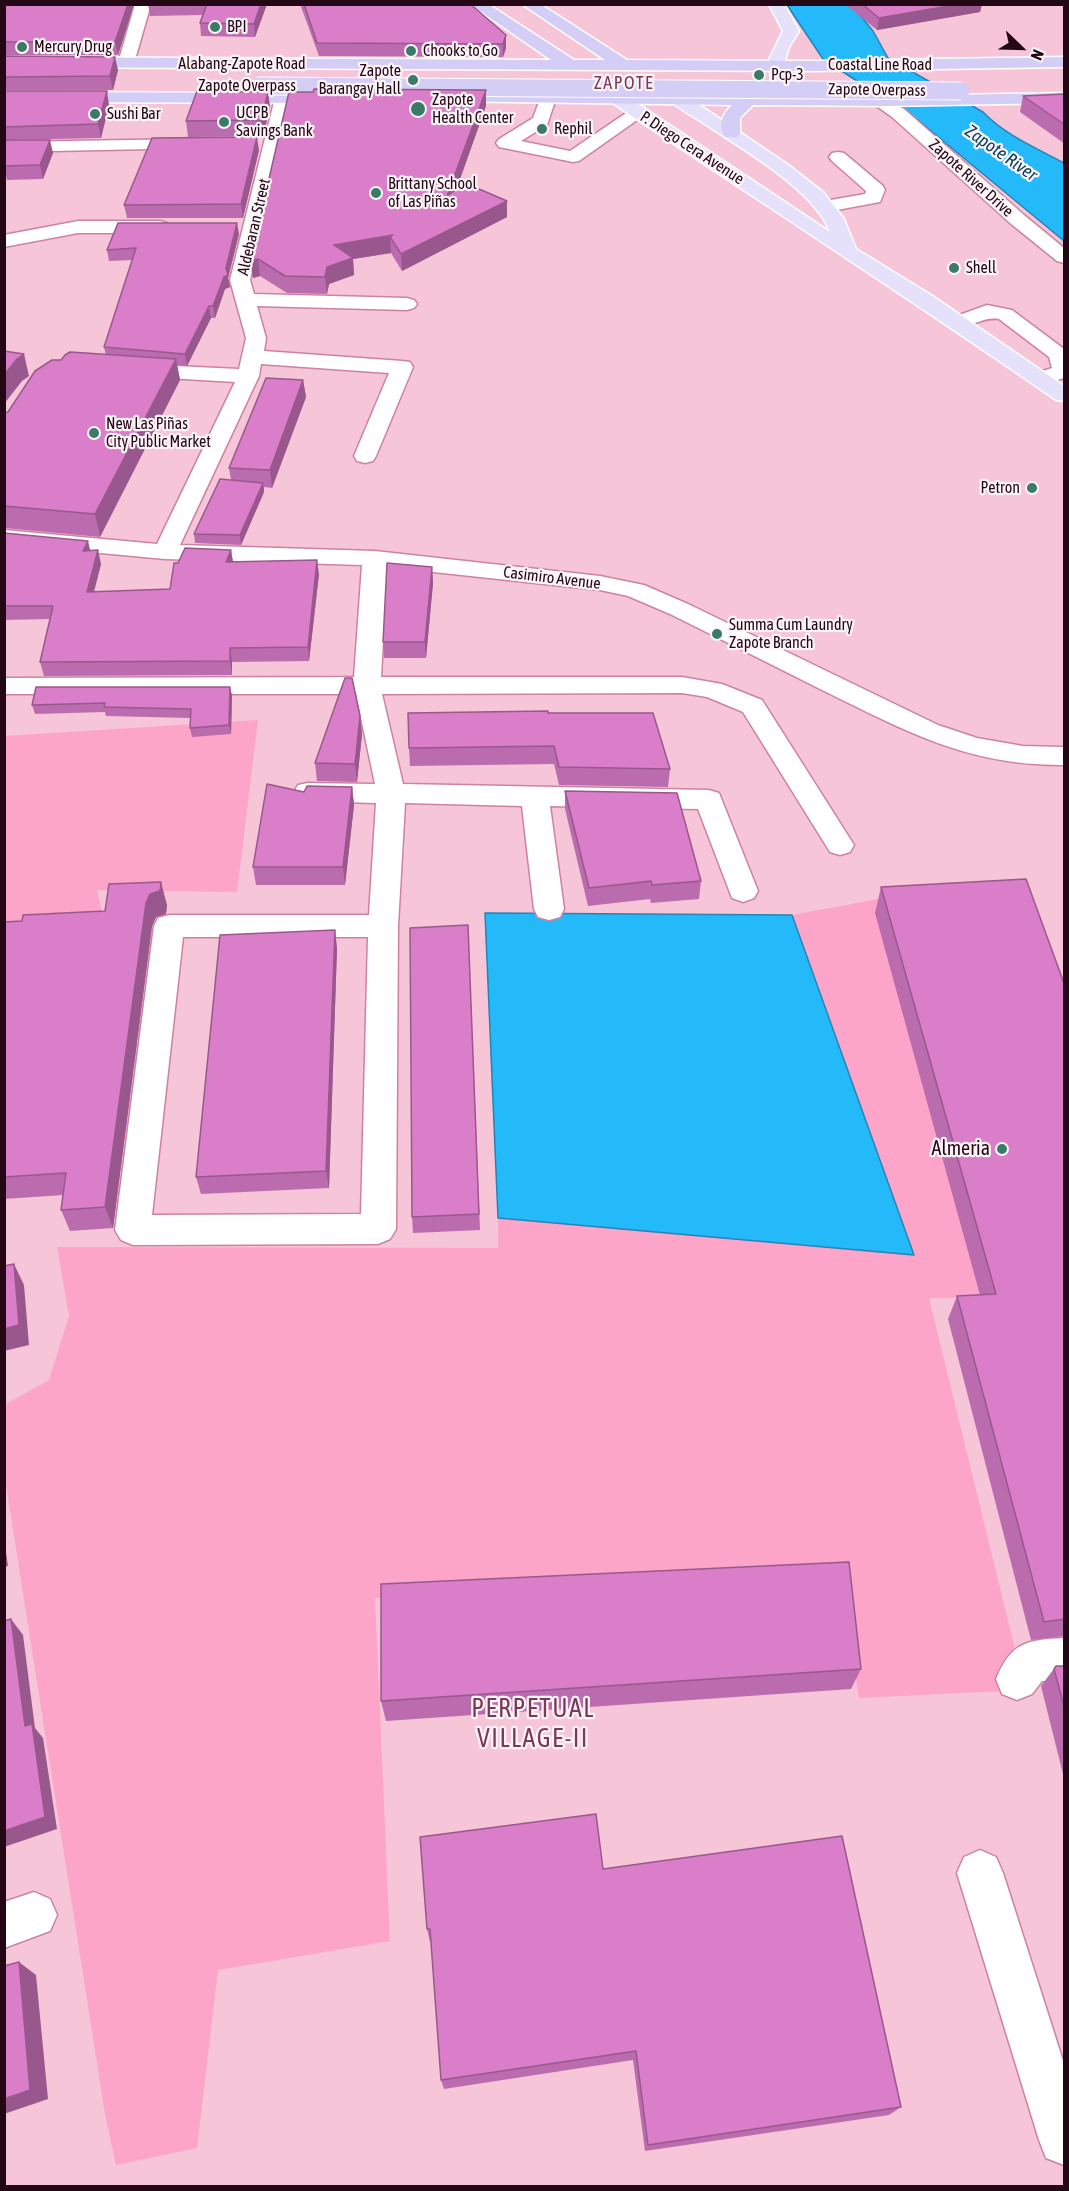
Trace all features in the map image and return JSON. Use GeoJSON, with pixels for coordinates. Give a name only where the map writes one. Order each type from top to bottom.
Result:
{"type":"FeatureCollection","features":[{"type":"Feature","properties":{"kind":"highway","name":"P. Diego Cera Avenue"},"geometry":{"type":"LineString","coordinates":[[477,4],[617,98]]}},
{"type":"Feature","properties":{"kind":"highway","name":"P. Diego Cera Avenue"},"geometry":{"type":"LineString","coordinates":[[528,4],[677,98]]}},
{"type":"Feature","properties":{"kind":"highway"},"geometry":{"type":"LineString","coordinates":[[482,66],[504,62],[524,54],[529,48],[525,36]]}},
{"type":"Feature","properties":{"kind":"highway","name":"Alabang-Zapote Road"},"geometry":{"type":"LineString","coordinates":[[4,62],[623,65]]}},
{"type":"Feature","properties":{"kind":"highway","name":"Coastal Line Road"},"geometry":{"type":"LineString","coordinates":[[623,65],[814,66],[1065,63]]}},
{"type":"Feature","properties":{"kind":"highway"},"geometry":{"type":"LineString","coordinates":[[725,99],[712,92],[711,76],[715,71],[728,65]]}},
{"type":"Feature","properties":{"kind":"highway"},"geometry":{"type":"LineString","coordinates":[[515,97],[541,95],[553,90],[557,85],[552,77],[523,66]]}},
{"type":"Feature","properties":{"kind":"highway","name":"Zapote Overpass"},"geometry":{"type":"LineString","coordinates":[[4,74],[928,80],[1065,76]]}},
{"type":"Feature","properties":{"kind":"highway","name":"Zapote Overpass"},"geometry":{"type":"LineString","coordinates":[[4,85],[961,91],[1065,86]]}},
{"type":"Feature","properties":{"kind":"highway","name":"Alabang-Zapote Road"},"geometry":{"type":"LineString","coordinates":[[4,97],[677,98]]}},
{"type":"Feature","properties":{"kind":"highway","name":"Coastal Line Road"},"geometry":{"type":"LineString","coordinates":[[677,98],[880,101],[1065,98]]}},
{"type":"Feature","properties":{"kind":"highway"},"geometry":{"type":"LineString","coordinates":[[731,134],[729,123],[731,117],[750,99]]}},
{"type":"Feature","properties":{"kind":"main road"},"geometry":{"type":"LineString","coordinates":[[776,4],[791,31],[791,35],[781,47],[776,65],[781,100]]}},
{"type":"Feature","properties":{"kind":"main road","name":"P. Diego Cera Avenue"},"geometry":{"type":"LineString","coordinates":[[617,98],[1065,395]]}},
{"type":"Feature","properties":{"kind":"main road","name":"P. Diego Cera Avenue"},"geometry":{"type":"LineString","coordinates":[[677,98],[803,184],[826,206],[835,219],[847,250]]}},
{"type":"Feature","properties":{"kind":"street"},"geometry":{"type":"LineString","coordinates":[[126,63],[143,4]]}},
{"type":"Feature","properties":{"kind":"street","name":"Aldebaran Street"},"geometry":{"type":"LineString","coordinates":[[165,552],[250,367],[256,338],[240,280],[283,98]]}},
{"type":"Feature","properties":{"kind":"street"},"geometry":{"type":"LineString","coordinates":[[548,98],[542,122],[505,143],[573,157],[638,113]]}},
{"type":"Feature","properties":{"kind":"street","name":"Zapote River Drive"},"geometry":{"type":"LineString","coordinates":[[880,101],[898,113],[1017,219],[1065,257]]}},
{"type":"Feature","properties":{"kind":"street"},"geometry":{"type":"LineString","coordinates":[[250,143],[274,143]]}},
{"type":"Feature","properties":{"kind":"street"},"geometry":{"type":"LineString","coordinates":[[4,147],[215,144]]}},
{"type":"Feature","properties":{"kind":"street"},"geometry":{"type":"LineString","coordinates":[[826,206],[873,198],[876,190],[838,157]]}},
{"type":"Feature","properties":{"kind":"street"},"geometry":{"type":"LineString","coordinates":[[4,241],[78,227],[184,226]]}},
{"type":"Feature","properties":{"kind":"street"},"geometry":{"type":"LineString","coordinates":[[231,226],[254,226]]}},
{"type":"Feature","properties":{"kind":"street"},"geometry":{"type":"LineString","coordinates":[[245,300],[407,304]]}},
{"type":"Feature","properties":{"kind":"street"},"geometry":{"type":"LineString","coordinates":[[958,322],[987,311],[1005,314],[1057,353],[1064,363],[1063,372],[1041,379]]}},
{"type":"Feature","properties":{"kind":"street"},"geometry":{"type":"LineString","coordinates":[[109,368],[402,367],[365,456]]}},
{"type":"Feature","properties":{"kind":"street","name":"Casimiro Avenue"},"geometry":{"type":"LineString","coordinates":[[4,537],[165,552],[375,558],[635,590],[679,609],[928,731],[973,746],[1023,755],[1065,756]]}},
{"type":"Feature","properties":{"kind":"street"},"geometry":{"type":"LineString","coordinates":[[375,558],[368,685],[391,793],[383,926],[378,1229],[133,1230],[169,926],[383,926]]}},
{"type":"Feature","properties":{"kind":"street"},"geometry":{"type":"LineString","coordinates":[[4,686],[682,686],[713,690],[753,706],[840,845]]}},
{"type":"Feature","properties":{"kind":"street"},"geometry":{"type":"LineString","coordinates":[[285,792],[709,800],[743,891]]}},
{"type":"Feature","properties":{"kind":"street"},"geometry":{"type":"LineString","coordinates":[[535,796],[549,909]]}},
{"type":"Feature","properties":{"kind":"street"},"geometry":{"type":"LineString","coordinates":[[1017,1679],[1032,1661],[1065,1659]]}},
{"type":"Feature","properties":{"kind":"street"},"geometry":{"type":"LineString","coordinates":[[980,1873],[1065,2140]]}},
{"type":"Feature","properties":{"kind":"shaded area"},"geometry":{"type":"Polygon","coordinates":[[[258,720],[237,892],[97,890],[106,930],[5,937],[5,736],[258,720]]]}},
{"type":"Feature","properties":{"kind":"shaded area"},"geometry":{"type":"Polygon","coordinates":[[[921,891],[1064,1296],[929,1298],[1025,1690],[859,1698],[839,1574],[375,1598],[390,1941],[218,1970],[197,2148],[116,2165],[105,2114],[5,1479],[4,1405],[49,1380],[69,1316],[57,1247],[498,1248],[498,1218],[914,1255],[792,915],[921,891]]]}},
{"type":"Feature","properties":{"kind":"water","name":"Zapote River"},"geometry":{"type":"Polygon","coordinates":[[[787,5],[852,5],[873,31],[888,58],[983,112],[1001,128],[1064,163],[1064,241],[919,121],[823,59],[787,5]]]}},
{"type":"Feature","properties":{"kind":"water"},"geometry":{"type":"Polygon","coordinates":[[[485,913],[792,915],[914,1255],[498,1218],[485,913]]]}},
{"type":"Feature","properties":{"kind":"building"},"geometry":{"type":"Polygon","coordinates":[[[4,4],[128,4],[115,42],[4,42],[4,4]]]}},
{"type":"Feature","properties":{"kind":"building"},"geometry":{"type":"Polygon","coordinates":[[[207,4],[261,4],[254,24],[200,23],[207,4]]]}},
{"type":"Feature","properties":{"kind":"building"},"geometry":{"type":"Polygon","coordinates":[[[304,4],[469,4],[506,35],[503,44],[317,43],[304,4]]]}},
{"type":"Feature","properties":{"kind":"building"},"geometry":{"type":"Polygon","coordinates":[[[862,4],[960,4],[879,18],[862,4]]]}},
{"type":"Feature","properties":{"kind":"building"},"geometry":{"type":"Polygon","coordinates":[[[4,56],[115,57],[110,76],[4,77],[4,56]]]}},
{"type":"Feature","properties":{"kind":"building"},"geometry":{"type":"Polygon","coordinates":[[[314,89],[486,90],[447,196],[465,183],[507,201],[401,254],[390,237],[393,235],[334,245],[353,258],[327,267],[325,277],[285,276],[258,259],[250,261],[289,92],[313,92],[314,89]]]}},
{"type":"Feature","properties":{"kind":"building"},"geometry":{"type":"Polygon","coordinates":[[[4,91],[107,91],[98,124],[4,127],[4,91]]]}},
{"type":"Feature","properties":{"kind":"building"},"geometry":{"type":"Polygon","coordinates":[[[197,91],[268,92],[261,120],[186,121],[197,91]]]}},
{"type":"Feature","properties":{"kind":"building"},"geometry":{"type":"Polygon","coordinates":[[[1065,94],[1065,125],[1023,96],[1065,94]]]}},
{"type":"Feature","properties":{"kind":"building"},"geometry":{"type":"Polygon","coordinates":[[[257,137],[241,204],[124,205],[152,138],[257,137]]]}},
{"type":"Feature","properties":{"kind":"building"},"geometry":{"type":"Polygon","coordinates":[[[4,140],[50,140],[40,165],[4,166],[4,140]]]}},
{"type":"Feature","properties":{"kind":"building"},"geometry":{"type":"Polygon","coordinates":[[[118,223],[237,223],[226,268],[228,275],[224,277],[213,306],[209,306],[185,354],[104,347],[136,248],[107,250],[118,223]]]}},
{"type":"Feature","properties":{"kind":"building"},"geometry":{"type":"Polygon","coordinates":[[[4,351],[24,354],[4,375],[4,351]]]}},
{"type":"Feature","properties":{"kind":"building","name":"New Las Piñas City Public Market"},"geometry":{"type":"Polygon","coordinates":[[[70,352],[176,359],[95,514],[4,506],[4,413],[8,412],[35,371],[52,360],[61,360],[70,352]]]}},
{"type":"Feature","properties":{"kind":"building"},"geometry":{"type":"Polygon","coordinates":[[[266,378],[303,380],[270,470],[229,468],[266,378]]]}},
{"type":"Feature","properties":{"kind":"building"},"geometry":{"type":"Polygon","coordinates":[[[220,479],[263,483],[240,535],[194,534],[220,479]]]}},
{"type":"Feature","properties":{"kind":"building"},"geometry":{"type":"Polygon","coordinates":[[[4,533],[88,541],[83,551],[98,550],[87,592],[170,589],[174,563],[178,563],[185,548],[231,550],[226,562],[317,560],[308,647],[230,648],[230,661],[40,662],[53,606],[4,606],[4,533]]]}},
{"type":"Feature","properties":{"kind":"building"},"geometry":{"type":"Polygon","coordinates":[[[387,563],[432,567],[425,642],[383,642],[387,563]]]}},
{"type":"Feature","properties":{"kind":"building"},"geometry":{"type":"Polygon","coordinates":[[[345,678],[352,678],[360,716],[355,764],[315,763],[345,678]]]}},
{"type":"Feature","properties":{"kind":"building"},"geometry":{"type":"Polygon","coordinates":[[[36,687],[230,687],[229,725],[190,728],[191,709],[104,707],[105,703],[32,705],[36,687]]]}},
{"type":"Feature","properties":{"kind":"building"},"geometry":{"type":"Polygon","coordinates":[[[548,711],[548,713],[653,713],[670,769],[559,767],[554,746],[409,748],[408,713],[548,711]]]}},
{"type":"Feature","properties":{"kind":"building"},"geometry":{"type":"Polygon","coordinates":[[[267,784],[304,792],[307,786],[352,787],[343,867],[253,867],[267,784]]]}},
{"type":"Feature","properties":{"kind":"building"},"geometry":{"type":"Polygon","coordinates":[[[565,791],[677,793],[701,881],[652,885],[651,881],[589,888],[565,791]]]}},
{"type":"Feature","properties":{"kind":"building"},"geometry":{"type":"Polygon","coordinates":[[[1026,879],[1065,986],[1065,1619],[1044,1622],[957,1296],[996,1294],[881,887],[1026,879]]]}},
{"type":"Feature","properties":{"kind":"building"},"geometry":{"type":"Polygon","coordinates":[[[161,882],[160,891],[150,894],[146,903],[105,1207],[61,1210],[66,1173],[4,1177],[4,922],[22,921],[23,915],[105,911],[109,884],[161,882]]]}},
{"type":"Feature","properties":{"kind":"building"},"geometry":{"type":"Polygon","coordinates":[[[468,925],[479,1214],[412,1217],[410,928],[468,925]]]}},
{"type":"Feature","properties":{"kind":"building"},"geometry":{"type":"Polygon","coordinates":[[[335,930],[326,1171],[196,1177],[220,935],[335,930]]]}},
{"type":"Feature","properties":{"kind":"building"},"geometry":{"type":"Polygon","coordinates":[[[14,1264],[19,1325],[4,1329],[4,1266],[14,1264]]]}},
{"type":"Feature","properties":{"kind":"building"},"geometry":{"type":"Polygon","coordinates":[[[849,1562],[861,1669],[381,1701],[381,1584],[849,1562]]]}},
{"type":"Feature","properties":{"kind":"building"},"geometry":{"type":"Polygon","coordinates":[[[11,1619],[25,1726],[32,1724],[45,1817],[4,1831],[4,1621],[11,1619]]]}},
{"type":"Feature","properties":{"kind":"building"},"geometry":{"type":"Polygon","coordinates":[[[1056,1666],[1065,1666],[1065,1710],[1054,1669],[1056,1666]]]}},
{"type":"Feature","properties":{"kind":"building"},"geometry":{"type":"Polygon","coordinates":[[[596,1814],[603,1869],[842,1836],[901,2107],[648,2145],[636,2051],[441,2080],[430,1929],[427,1929],[420,1837],[596,1814]]]}},
{"type":"Feature","properties":{"kind":"building"},"geometry":{"type":"Polygon","coordinates":[[[19,1962],[30,2090],[4,2099],[4,1966],[19,1962]]]}},
{"type":"Feature","properties":{"kind":"place","name":"BPI"},"geometry":{"type":"Point","coordinates":[215,27]}},
{"type":"Feature","properties":{"kind":"place","name":"Mercury Drug"},"geometry":{"type":"Point","coordinates":[22,47]}},
{"type":"Feature","properties":{"kind":"place","name":"Chooks to Go"},"geometry":{"type":"Point","coordinates":[411,51]}},
{"type":"Feature","properties":{"kind":"place","name":"Pcp-3"},"geometry":{"type":"Point","coordinates":[759,75]}},
{"type":"Feature","properties":{"kind":"place","name":"Zapote Barangay Hall"},"geometry":{"type":"Point","coordinates":[413,80]}},
{"type":"Feature","properties":{"kind":"place","name":"Zapote Health Center"},"geometry":{"type":"Point","coordinates":[418,109]}},
{"type":"Feature","properties":{"kind":"place","name":"Sushi Bar"},"geometry":{"type":"Point","coordinates":[95,114]}},
{"type":"Feature","properties":{"kind":"place","name":"UCPB Savings Bank"},"geometry":{"type":"Point","coordinates":[224,122]}},
{"type":"Feature","properties":{"kind":"place","name":"Rephil"},"geometry":{"type":"Point","coordinates":[542,129]}},
{"type":"Feature","properties":{"kind":"place","name":"Brittany School of Las Piñas"},"geometry":{"type":"Point","coordinates":[376,193]}},
{"type":"Feature","properties":{"kind":"place","name":"Shell"},"geometry":{"type":"Point","coordinates":[954,268]}},
{"type":"Feature","properties":{"kind":"place","name":"New Las Piñas City Public Market"},"geometry":{"type":"Point","coordinates":[94,433]}},
{"type":"Feature","properties":{"kind":"place","name":"Petron"},"geometry":{"type":"Point","coordinates":[1032,488]}},
{"type":"Feature","properties":{"kind":"place","name":"Summa Cum Laundry Zapote Branch"},"geometry":{"type":"Point","coordinates":[717,634]}},
{"type":"Feature","properties":{"kind":"place","name":"Almeria"},"geometry":{"type":"Point","coordinates":[1002,1149]}},
{"type":"Feature","properties":{"kind":"district","name":"ZAPOTE"},"geometry":{"type":"Point","coordinates":[624,83]}},
{"type":"Feature","properties":{"kind":"district","name":"PERPETUAL VILLAGE-II"},"geometry":{"type":"Point","coordinates":[533,1724]}}]}
